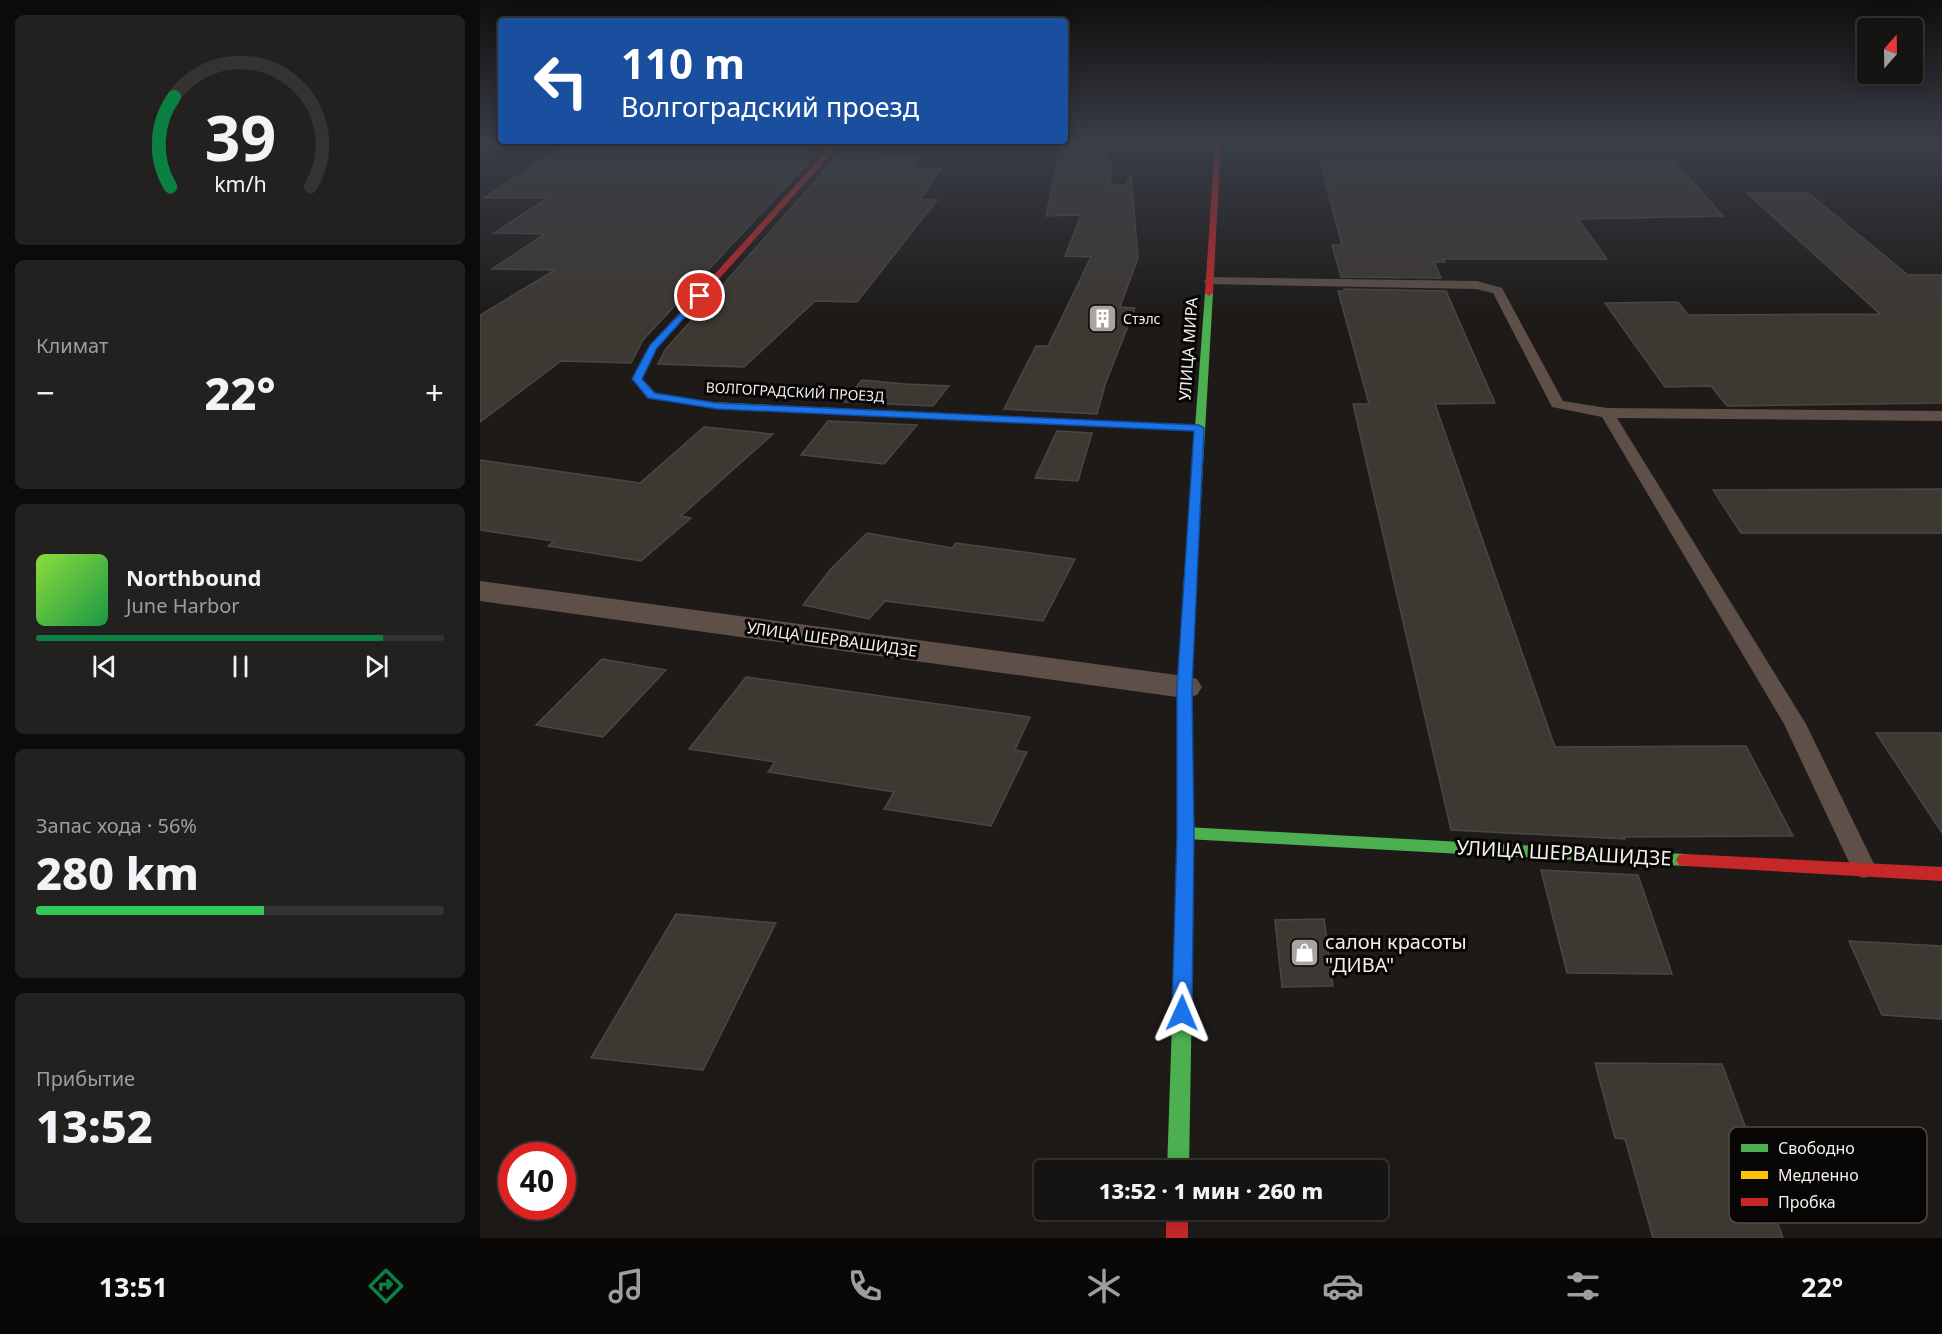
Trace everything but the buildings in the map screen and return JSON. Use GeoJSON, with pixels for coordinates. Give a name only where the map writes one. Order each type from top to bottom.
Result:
{"type":"FeatureCollection","features":[{"type":"Feature","properties":{"kind":"street","name":"ВОЛГОГРАДСКИЙ ПРОЕЗД"},"geometry":{"type":"LineString","coordinates":[[787,200],[653,347],[637,379],[651,396],[717,406],[1199,428]]}},
{"type":"Feature","properties":{"kind":"street","name":"УЛИЦА МИРА"},"geometry":{"type":"LineString","coordinates":[[1178,1160],[1186,833],[1184,687],[1215,200]]}},
{"type":"Feature","properties":{"kind":"street","name":"УЛИЦА ШЕРВАШИДЗЕ"},"geometry":{"type":"LineString","coordinates":[[480,591],[1184,687]]}},
{"type":"Feature","properties":{"kind":"street","name":"УЛИЦА ШЕРВАШИДЗЕ"},"geometry":{"type":"LineString","coordinates":[[1186,833],[1942,874]]}},
{"type":"Feature","properties":{"kind":"street"},"geometry":{"type":"LineString","coordinates":[[1177,1220],[1177,1238]]}},
{"type":"Feature","properties":{"kind":"lane"},"geometry":{"type":"LineString","coordinates":[[1210,281],[1477,285],[1498,291],[1557,404],[1607,413],[1942,416]]}},
{"type":"Feature","properties":{"kind":"lane"},"geometry":{"type":"LineString","coordinates":[[1607,413],[1795,724],[1864,868]]}},
{"type":"Feature","properties":{"kind":"traffic: fast"},"geometry":{"type":"LineString","coordinates":[[1193,535],[1209,293]]}},
{"type":"Feature","properties":{"kind":"traffic: fast"},"geometry":{"type":"LineString","coordinates":[[711,405],[1046,421]]}},
{"type":"Feature","properties":{"kind":"traffic: fast"},"geometry":{"type":"LineString","coordinates":[[1186,833],[1685,860]]}},
{"type":"Feature","properties":{"kind":"traffic: fast"},"geometry":{"type":"LineString","coordinates":[[1178,1160],[1184,934]]}},
{"type":"Feature","properties":{"kind":"traffic: slow"},"geometry":{"type":"LineString","coordinates":[[1184,934],[1186,833],[1184,687],[1193,535]]}},
{"type":"Feature","properties":{"kind":"traffic: jam"},"geometry":{"type":"LineString","coordinates":[[711,405],[651,396],[637,379],[653,347],[787,200]]}},
{"type":"Feature","properties":{"kind":"traffic: jam"},"geometry":{"type":"LineString","coordinates":[[1209,293],[1215,200]]}},
{"type":"Feature","properties":{"kind":"traffic: jam"},"geometry":{"type":"LineString","coordinates":[[1046,421],[1199,428]]}},
{"type":"Feature","properties":{"kind":"traffic: jam"},"geometry":{"type":"LineString","coordinates":[[1685,860],[1942,874]]}},
{"type":"Feature","properties":{"kind":"traffic: jam"},"geometry":{"type":"LineString","coordinates":[[1177,1220],[1177,1238]]}},
{"type":"Feature","properties":{"kind":"place","name":"Стэлс"},"geometry":{"type":"Point","coordinates":[1102,319]}},
{"type":"Feature","properties":{"kind":"place","name":"салон красоты \"ДИВА\""},"geometry":{"type":"Point","coordinates":[1304,953]}},
{"type":"Feature","properties":{"kind":"route"},"geometry":{"type":"LineString","coordinates":[[700,296],[653,347],[637,379],[651,396],[717,406],[1199,428],[1184,687],[1186,833],[1182,1013]]}}]}
